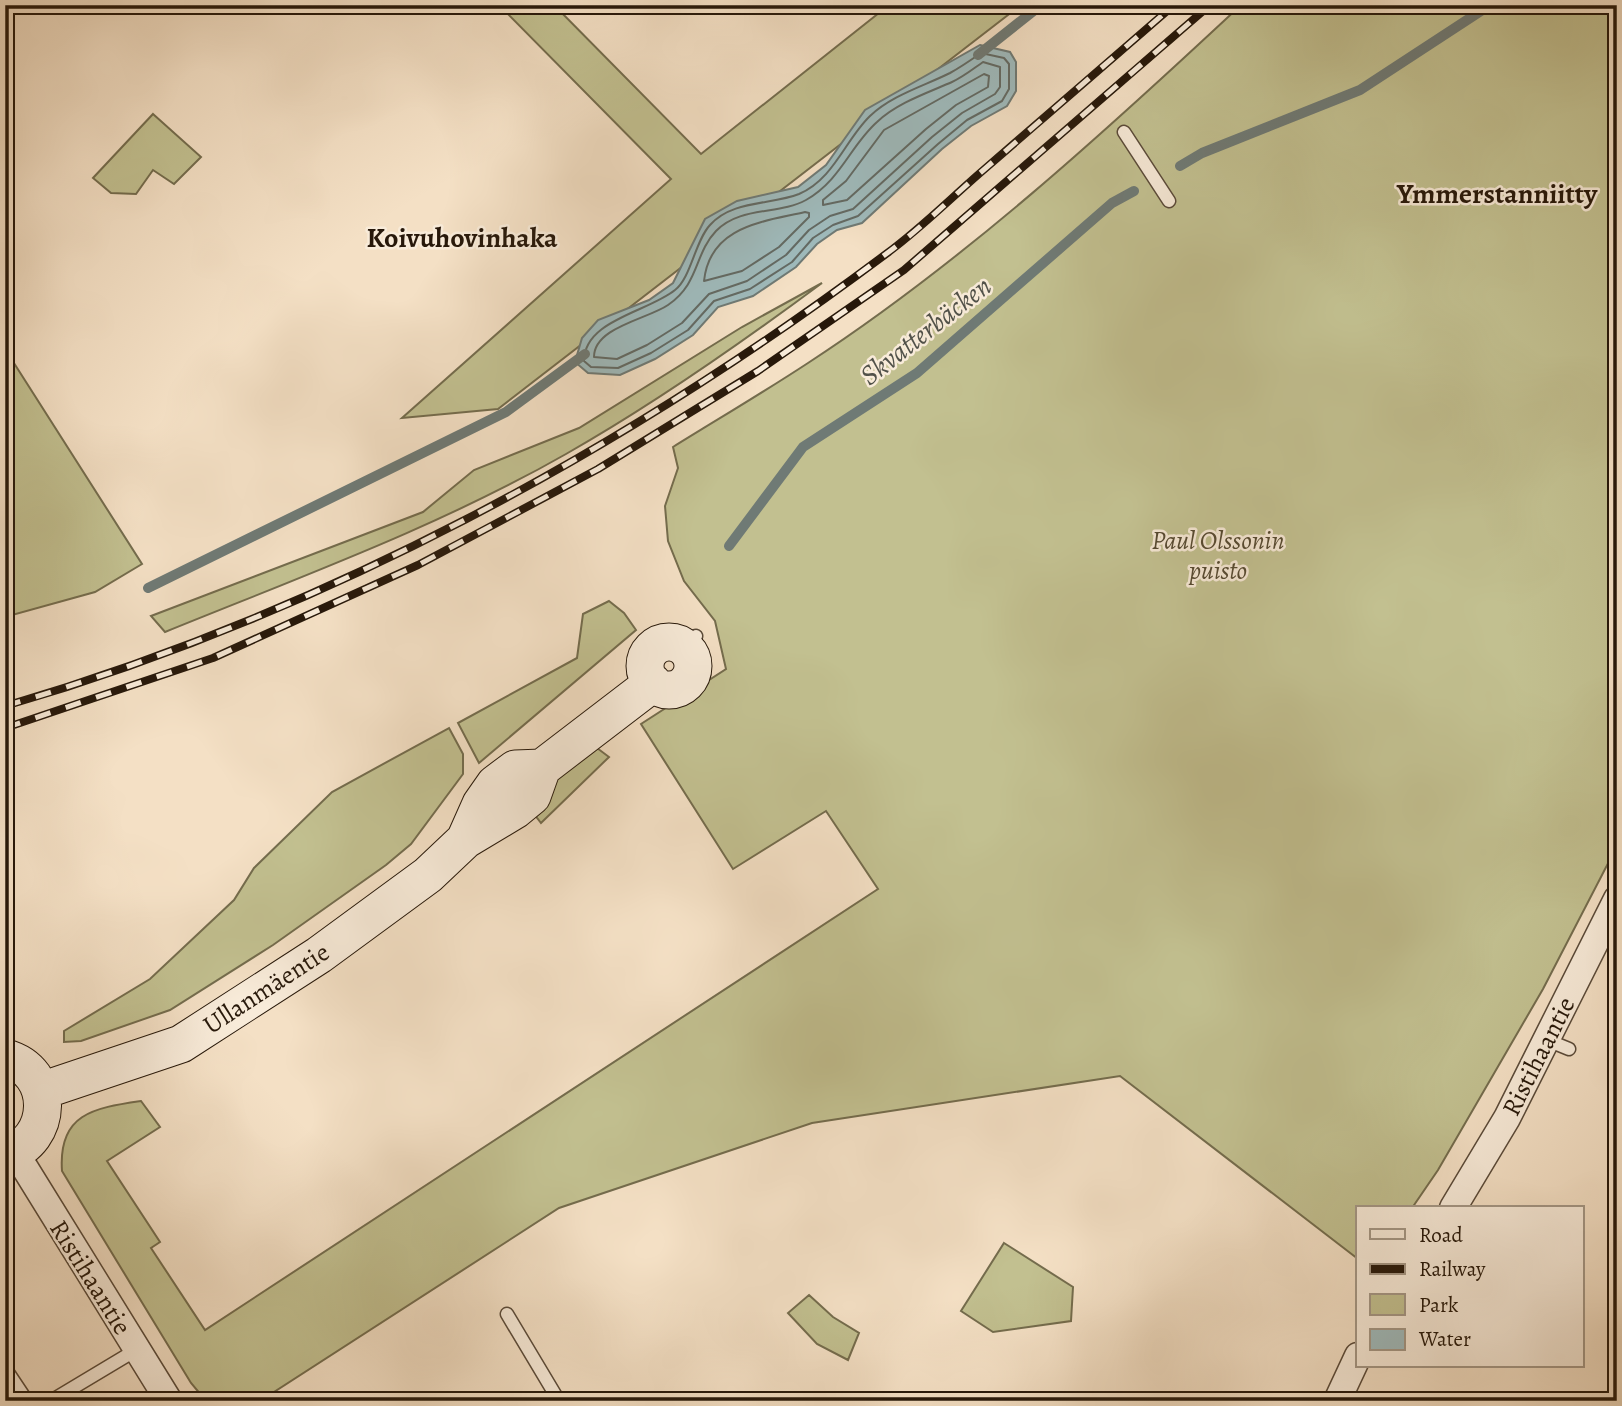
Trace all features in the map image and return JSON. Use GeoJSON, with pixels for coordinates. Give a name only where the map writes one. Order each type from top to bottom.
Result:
{"type":"FeatureCollection","features":[{"type":"Feature","properties":{"kind":"street","name":"Ullanmäentie"},"geometry":{"type":"LineString","coordinates":[[41,1091],[180,1044],[319,955],[428,875],[465,840],[481,804],[495,784],[516,769],[542,768],[653,683],[668,690],[685,684],[693,668],[692,644]]}},
{"type":"Feature","properties":{"kind":"street","name":"Ristihaantie"},"geometry":{"type":"LineString","coordinates":[[1454,1206],[1507,1118],[1558,1044],[1617,900]]}},
{"type":"Feature","properties":{"kind":"street"},"geometry":{"type":"LineString","coordinates":[[5,1058],[23,1066],[41,1091],[44,1105],[39,1126],[27,1144],[10,1153]]}},
{"type":"Feature","properties":{"kind":"street","name":"Ristihaantie"},"geometry":{"type":"LineString","coordinates":[[10,1153],[169,1401]]}},
{"type":"Feature","properties":{"kind":"street"},"geometry":{"type":"LineString","coordinates":[[1337,1401],[1356,1360]]}},
{"type":"Feature","properties":{"kind":"lane"},"geometry":{"type":"LineString","coordinates":[[1124,132],[1169,201]]}},
{"type":"Feature","properties":{"kind":"lane"},"geometry":{"type":"LineString","coordinates":[[506,1314],[559,1401]]}},
{"type":"Feature","properties":{"kind":"lane"},"geometry":{"type":"LineString","coordinates":[[51,1401],[136,1350]]}},
{"type":"Feature","properties":{"kind":"lane"},"geometry":{"type":"LineString","coordinates":[[5,1368],[27,1401]]}},
{"type":"Feature","properties":{"kind":"green space"},"geometry":{"type":"Polygon","coordinates":[[[499,5],[554,5],[701,154],[889,5],[1021,5],[498,409],[402,418],[671,179],[499,5]]]}},
{"type":"Feature","properties":{"kind":"green space","name":"Paul Olssonin puisto"},"geometry":{"type":"Polygon","coordinates":[[[1241,5],[1617,5],[1617,846],[1543,989],[1438,1170],[1413,1206],[1356,1206],[1356,1257],[1120,1076],[812,1123],[559,1208],[260,1401],[206,1401],[191,1383],[62,1171],[62,1152],[66,1137],[73,1126],[94,1111],[141,1101],[160,1127],[107,1161],[160,1242],[151,1248],[205,1330],[878,889],[826,811],[733,869],[641,724],[726,669],[715,621],[684,581],[668,541],[665,506],[678,468],[673,447],[866,324],[978,239],[1138,100],[1241,5]]]}},
{"type":"Feature","properties":{"kind":"green space"},"geometry":{"type":"Polygon","coordinates":[[[153,114],[201,157],[174,184],[153,170],[136,194],[111,193],[93,178],[153,114]]]}},
{"type":"Feature","properties":{"kind":"green space"},"geometry":{"type":"Polygon","coordinates":[[[822,283],[665,394],[518,480],[369,549],[165,632],[151,616],[423,512],[474,470],[579,428],[742,327],[822,283]]]}},
{"type":"Feature","properties":{"kind":"green space"},"geometry":{"type":"Polygon","coordinates":[[[5,349],[142,564],[95,592],[5,617],[5,349]]]}},
{"type":"Feature","properties":{"kind":"green space"},"geometry":{"type":"Polygon","coordinates":[[[609,601],[624,613],[636,630],[479,763],[458,723],[577,658],[583,614],[609,601]]]}},
{"type":"Feature","properties":{"kind":"green space"},"geometry":{"type":"Polygon","coordinates":[[[449,728],[463,754],[463,774],[411,844],[386,865],[273,945],[170,1010],[81,1041],[64,1042],[64,1031],[150,979],[234,900],[254,868],[332,792],[449,728]]]}},
{"type":"Feature","properties":{"kind":"green space"},"geometry":{"type":"Polygon","coordinates":[[[593,745],[609,757],[541,823],[531,810],[542,787],[593,745]]]}},
{"type":"Feature","properties":{"kind":"green space"},"geometry":{"type":"Polygon","coordinates":[[[1004,1243],[1073,1287],[1071,1321],[993,1332],[961,1311],[1004,1243]]]}},
{"type":"Feature","properties":{"kind":"green space"},"geometry":{"type":"Polygon","coordinates":[[[809,1295],[833,1317],[859,1333],[848,1360],[817,1344],[788,1313],[809,1295]]]}},
{"type":"Feature","properties":{"kind":"water"},"geometry":{"type":"Polygon","coordinates":[[[980,45],[1010,52],[1016,62],[1016,91],[1007,106],[971,126],[942,149],[862,223],[837,230],[817,244],[796,267],[753,296],[718,307],[693,335],[655,359],[620,375],[588,373],[575,362],[582,338],[598,320],[649,300],[673,283],[705,219],[737,201],[798,187],[826,165],[865,110],[980,45]]]}},
{"type":"Feature","properties":{"kind":"waterway"},"geometry":{"type":"LineString","coordinates":[[978,55],[1041,5]]}},
{"type":"Feature","properties":{"kind":"waterway","name":"Skvatterbäcken"},"geometry":{"type":"LineString","coordinates":[[1180,166],[1202,153],[1360,90],[1490,5]]}},
{"type":"Feature","properties":{"kind":"waterway","name":"Skvatterbäcken"},"geometry":{"type":"LineString","coordinates":[[729,546],[803,447],[917,373],[1112,203],[1134,191]]}},
{"type":"Feature","properties":{"kind":"waterway"},"geometry":{"type":"LineString","coordinates":[[148,588],[506,412],[585,354]]}},
{"type":"Feature","properties":{"kind":"railway"},"geometry":{"type":"LineString","coordinates":[[5,706],[123,668],[240,624],[354,574],[466,519],[575,460],[682,395],[898,245],[1174,5]]}},
{"type":"Feature","properties":{"kind":"railway"},"geometry":{"type":"LineString","coordinates":[[5,728],[213,658],[418,565],[598,469],[758,371],[904,270],[1210,5]]}},
{"type":"Feature","properties":{"kind":"district","name":"Ymmerstanniitty"},"geometry":{"type":"Point","coordinates":[1497,193]}},
{"type":"Feature","properties":{"kind":"district","name":"Koivuhovinhaka"},"geometry":{"type":"Point","coordinates":[462,237]}}]}
